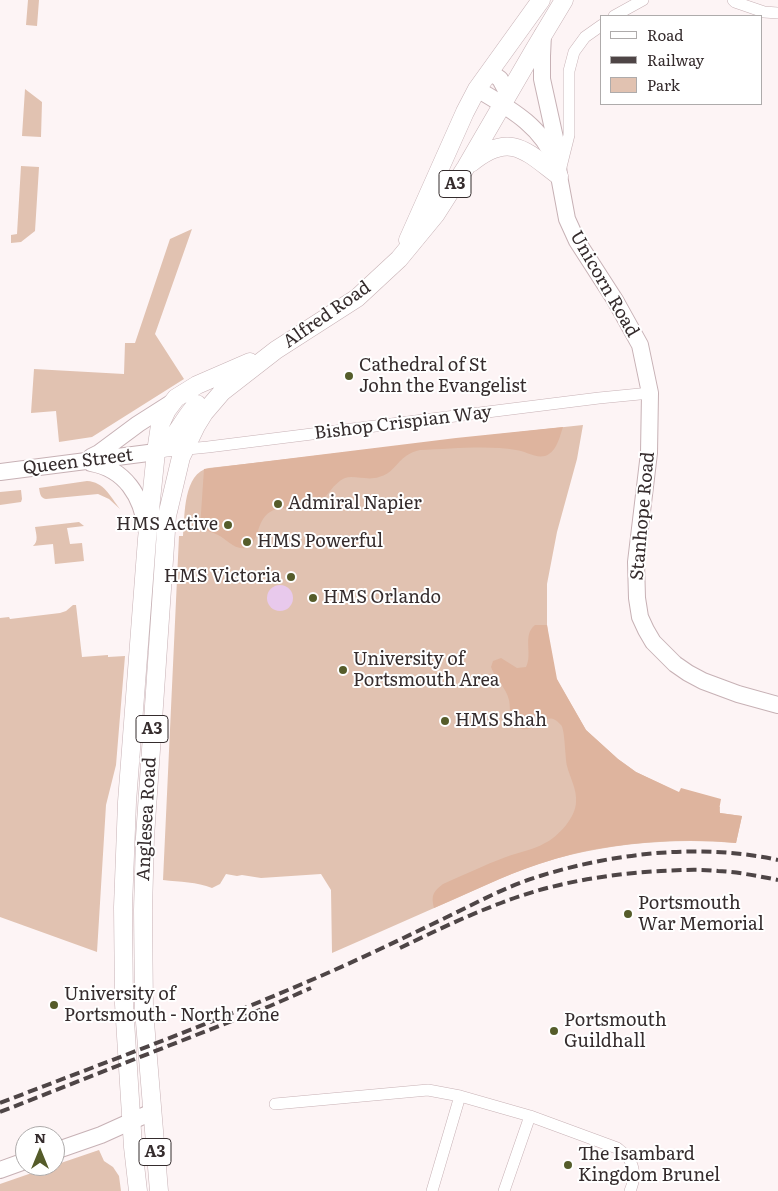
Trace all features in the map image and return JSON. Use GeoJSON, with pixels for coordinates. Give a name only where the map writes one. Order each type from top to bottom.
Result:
{"type":"FeatureCollection","features":[{"type":"Feature","properties":{"kind":"main road","name":"A3"},"geometry":{"type":"LineString","coordinates":[[474,94],[541,0]]}},
{"type":"Feature","properties":{"kind":"main road","name":"A3"},"geometry":{"type":"LineString","coordinates":[[505,99],[564,0]]}},
{"type":"Feature","properties":{"kind":"main road","name":"Alfred Road"},"geometry":{"type":"LineString","coordinates":[[399,259],[474,94]]}},
{"type":"Feature","properties":{"kind":"main road","name":"Alfred Road"},"geometry":{"type":"LineString","coordinates":[[184,450],[204,413],[222,392],[276,350],[357,298],[399,259],[436,214],[466,167],[505,99]]}},
{"type":"Feature","properties":{"kind":"main road"},"geometry":{"type":"LineString","coordinates":[[466,167],[492,149],[511,146],[526,151],[559,176]]}},
{"type":"Feature","properties":{"kind":"main road","name":"Alfred Road"},"geometry":{"type":"LineString","coordinates":[[156,452],[160,424],[171,403],[197,385],[276,350]]}},
{"type":"Feature","properties":{"kind":"main road","name":"A3"},"geometry":{"type":"LineString","coordinates":[[156,452],[173,438],[197,404],[206,396],[240,377]]}},
{"type":"Feature","properties":{"kind":"main road","name":"Anglesea Road"},"geometry":{"type":"LineString","coordinates":[[159,1191],[144,1010],[143,910],[145,837],[167,516],[178,466],[184,450]]}},
{"type":"Feature","properties":{"kind":"main road","name":"Anglesea Road"},"geometry":{"type":"LineString","coordinates":[[138,1191],[124,1004],[123,907],[127,802],[147,539],[156,452]]}},
{"type":"Feature","properties":{"kind":"street"},"geometry":{"type":"LineString","coordinates":[[616,15],[643,0]]}},
{"type":"Feature","properties":{"kind":"street"},"geometry":{"type":"LineString","coordinates":[[733,0],[764,12],[778,13]]}},
{"type":"Feature","properties":{"kind":"street"},"geometry":{"type":"LineString","coordinates":[[559,176],[569,135],[569,71],[574,52],[585,37],[600,26]]}},
{"type":"Feature","properties":{"kind":"street","name":"Unicorn Road"},"geometry":{"type":"LineString","coordinates":[[543,34],[542,79],[555,138],[559,176],[566,213],[570,226],[583,252],[615,300],[640,345],[650,393]]}},
{"type":"Feature","properties":{"kind":"street","name":"Unicorn Road"},"geometry":{"type":"LineString","coordinates":[[490,72],[500,79],[505,99],[541,137],[553,157],[559,176]]}},
{"type":"Feature","properties":{"kind":"street","name":"Unicorn Road"},"geometry":{"type":"LineString","coordinates":[[474,94],[505,99]]}},
{"type":"Feature","properties":{"kind":"street","name":"Bishop Crispian Way"},"geometry":{"type":"LineString","coordinates":[[156,452],[650,393]]}},
{"type":"Feature","properties":{"kind":"street","name":"Stanhope Road"},"geometry":{"type":"LineString","coordinates":[[650,393],[649,453],[636,562],[636,598],[640,617],[653,642],[675,664],[688,673],[703,681],[738,694],[778,705]]}},
{"type":"Feature","properties":{"kind":"street"},"geometry":{"type":"LineString","coordinates":[[82,461],[99,453],[138,424],[171,403]]}},
{"type":"Feature","properties":{"kind":"street","name":"Queen Street"},"geometry":{"type":"LineString","coordinates":[[0,472],[156,452]]}},
{"type":"Feature","properties":{"kind":"street"},"geometry":{"type":"LineString","coordinates":[[82,461],[105,466],[116,472],[127,482],[138,499],[142,510],[146,523],[147,539]]}},
{"type":"Feature","properties":{"kind":"street"},"geometry":{"type":"LineString","coordinates":[[275,1104],[428,1090],[460,1096],[530,1116],[617,1148],[625,1154],[631,1163],[634,1178],[630,1191]]}},
{"type":"Feature","properties":{"kind":"street"},"geometry":{"type":"LineString","coordinates":[[432,1191],[460,1096]]}},
{"type":"Feature","properties":{"kind":"street"},"geometry":{"type":"LineString","coordinates":[[65,1148],[101,1136],[152,1112]]}},
{"type":"Feature","properties":{"kind":"street"},"geometry":{"type":"LineString","coordinates":[[504,1191],[530,1116]]}},
{"type":"Feature","properties":{"kind":"street"},"geometry":{"type":"LineString","coordinates":[[0,1170],[15,1165]]}},
{"type":"Feature","properties":{"kind":"green space"},"geometry":{"type":"Polygon","coordinates":[[[28,0],[39,0],[37,26],[26,25],[28,0]]]}},
{"type":"Feature","properties":{"kind":"green space"},"geometry":{"type":"Polygon","coordinates":[[[25,89],[42,102],[41,137],[22,136],[25,89]]]}},
{"type":"Feature","properties":{"kind":"green space"},"geometry":{"type":"Polygon","coordinates":[[[21,166],[39,167],[35,231],[21,242],[11,243],[11,235],[17,234],[21,166]]]}},
{"type":"Feature","properties":{"kind":"green space"},"geometry":{"type":"Polygon","coordinates":[[[192,229],[155,334],[184,379],[92,437],[59,442],[56,411],[31,413],[34,369],[124,374],[125,343],[135,343],[170,239],[192,229]]]}},
{"type":"Feature","properties":{"kind":"green space"},"geometry":{"type":"Polygon","coordinates":[[[583,425],[577,459],[557,532],[547,584],[547,625],[553,673],[586,730],[618,759],[636,772],[679,793],[720,807],[720,813],[742,816],[736,843],[695,841],[653,842],[611,847],[555,859],[499,879],[332,953],[331,890],[321,874],[261,878],[226,874],[220,884],[212,888],[194,883],[163,880],[179,536],[183,536],[185,507],[190,486],[200,471],[209,468],[583,425]]]}},
{"type":"Feature","properties":{"kind":"green space"},"geometry":{"type":"Polygon","coordinates":[[[87,481],[102,487],[120,509],[109,499],[98,494],[46,499],[43,498],[39,488],[87,481]]]}},
{"type":"Feature","properties":{"kind":"green space"},"geometry":{"type":"Polygon","coordinates":[[[21,490],[21,502],[0,505],[0,492],[21,490]]]}},
{"type":"Feature","properties":{"kind":"green space"},"geometry":{"type":"Polygon","coordinates":[[[79,522],[84,526],[67,528],[70,544],[82,543],[84,561],[55,564],[53,544],[33,546],[37,540],[35,527],[79,522]]]}},
{"type":"Feature","properties":{"kind":"green space"},"geometry":{"type":"Polygon","coordinates":[[[76,605],[82,657],[125,656],[116,765],[106,805],[97,952],[0,917],[0,618],[9,617],[10,619],[60,613],[76,605]]]}},
{"type":"Feature","properties":{"kind":"green space"},"geometry":{"type":"Polygon","coordinates":[[[99,1150],[104,1161],[113,1167],[119,1176],[121,1191],[0,1191],[0,1184],[23,1176],[65,1176],[65,1162],[99,1150]]]}},
{"type":"Feature","properties":{"kind":"shaded area"},"geometry":{"type":"Polygon","coordinates":[[[563,427],[554,449],[545,456],[537,456],[516,450],[493,448],[420,450],[406,456],[383,476],[375,478],[345,478],[320,503],[311,509],[280,508],[270,512],[262,521],[256,538],[250,546],[245,548],[234,546],[218,535],[200,528],[204,469],[456,438],[563,427]]]}},
{"type":"Feature","properties":{"kind":"shaded area"},"geometry":{"type":"Polygon","coordinates":[[[280,585],[289,589],[293,598],[289,607],[280,611],[271,607],[267,598],[271,589],[280,585]]]}},
{"type":"Feature","properties":{"kind":"shaded area"},"geometry":{"type":"Polygon","coordinates":[[[535,625],[547,625],[557,679],[586,730],[618,759],[636,772],[679,792],[681,788],[721,799],[720,813],[742,816],[736,843],[662,841],[587,851],[562,857],[499,879],[434,908],[434,894],[443,884],[490,863],[536,847],[550,840],[561,831],[573,814],[576,802],[575,793],[567,766],[561,725],[550,718],[530,729],[514,725],[511,719],[508,695],[491,667],[493,661],[501,658],[517,668],[526,667],[529,656],[529,634],[535,625]]]}},
{"type":"Feature","properties":{"kind":"railway"},"geometry":{"type":"LineString","coordinates":[[0,1103],[264,1000],[356,960],[504,890],[540,876],[598,861],[658,853],[719,852],[778,860]]}},
{"type":"Feature","properties":{"kind":"railway"},"geometry":{"type":"LineString","coordinates":[[400,948],[462,919],[520,896],[600,877],[641,872],[711,870],[778,880]]}},
{"type":"Feature","properties":{"kind":"railway"},"geometry":{"type":"LineString","coordinates":[[0,1112],[270,1006],[311,988]]}},
{"type":"Feature","properties":{"kind":"place","name":"Cathedral of St John the Evangelist"},"geometry":{"type":"Point","coordinates":[349,376]}},
{"type":"Feature","properties":{"kind":"place","name":"Admiral Napier"},"geometry":{"type":"Point","coordinates":[278,504]}},
{"type":"Feature","properties":{"kind":"place","name":"HMS Active"},"geometry":{"type":"Point","coordinates":[228,525]}},
{"type":"Feature","properties":{"kind":"place","name":"HMS Powerful"},"geometry":{"type":"Point","coordinates":[247,542]}},
{"type":"Feature","properties":{"kind":"place","name":"HMS Victoria"},"geometry":{"type":"Point","coordinates":[291,577]}},
{"type":"Feature","properties":{"kind":"place","name":"HMS Orlando"},"geometry":{"type":"Point","coordinates":[313,598]}},
{"type":"Feature","properties":{"kind":"place","name":"University of Portsmouth Area"},"geometry":{"type":"Point","coordinates":[343,670]}},
{"type":"Feature","properties":{"kind":"place","name":"HMS Shah"},"geometry":{"type":"Point","coordinates":[445,721]}},
{"type":"Feature","properties":{"kind":"place","name":"Portsmouth War Memorial"},"geometry":{"type":"Point","coordinates":[628,914]}},
{"type":"Feature","properties":{"kind":"place","name":"University of Portsmouth - North Zone"},"geometry":{"type":"Point","coordinates":[54,1005]}},
{"type":"Feature","properties":{"kind":"place","name":"Portsmouth Guildhall"},"geometry":{"type":"Point","coordinates":[554,1031]}},
{"type":"Feature","properties":{"kind":"place","name":"The Isambard Kingdom Brunel"},"geometry":{"type":"Point","coordinates":[568,1165]}}]}
